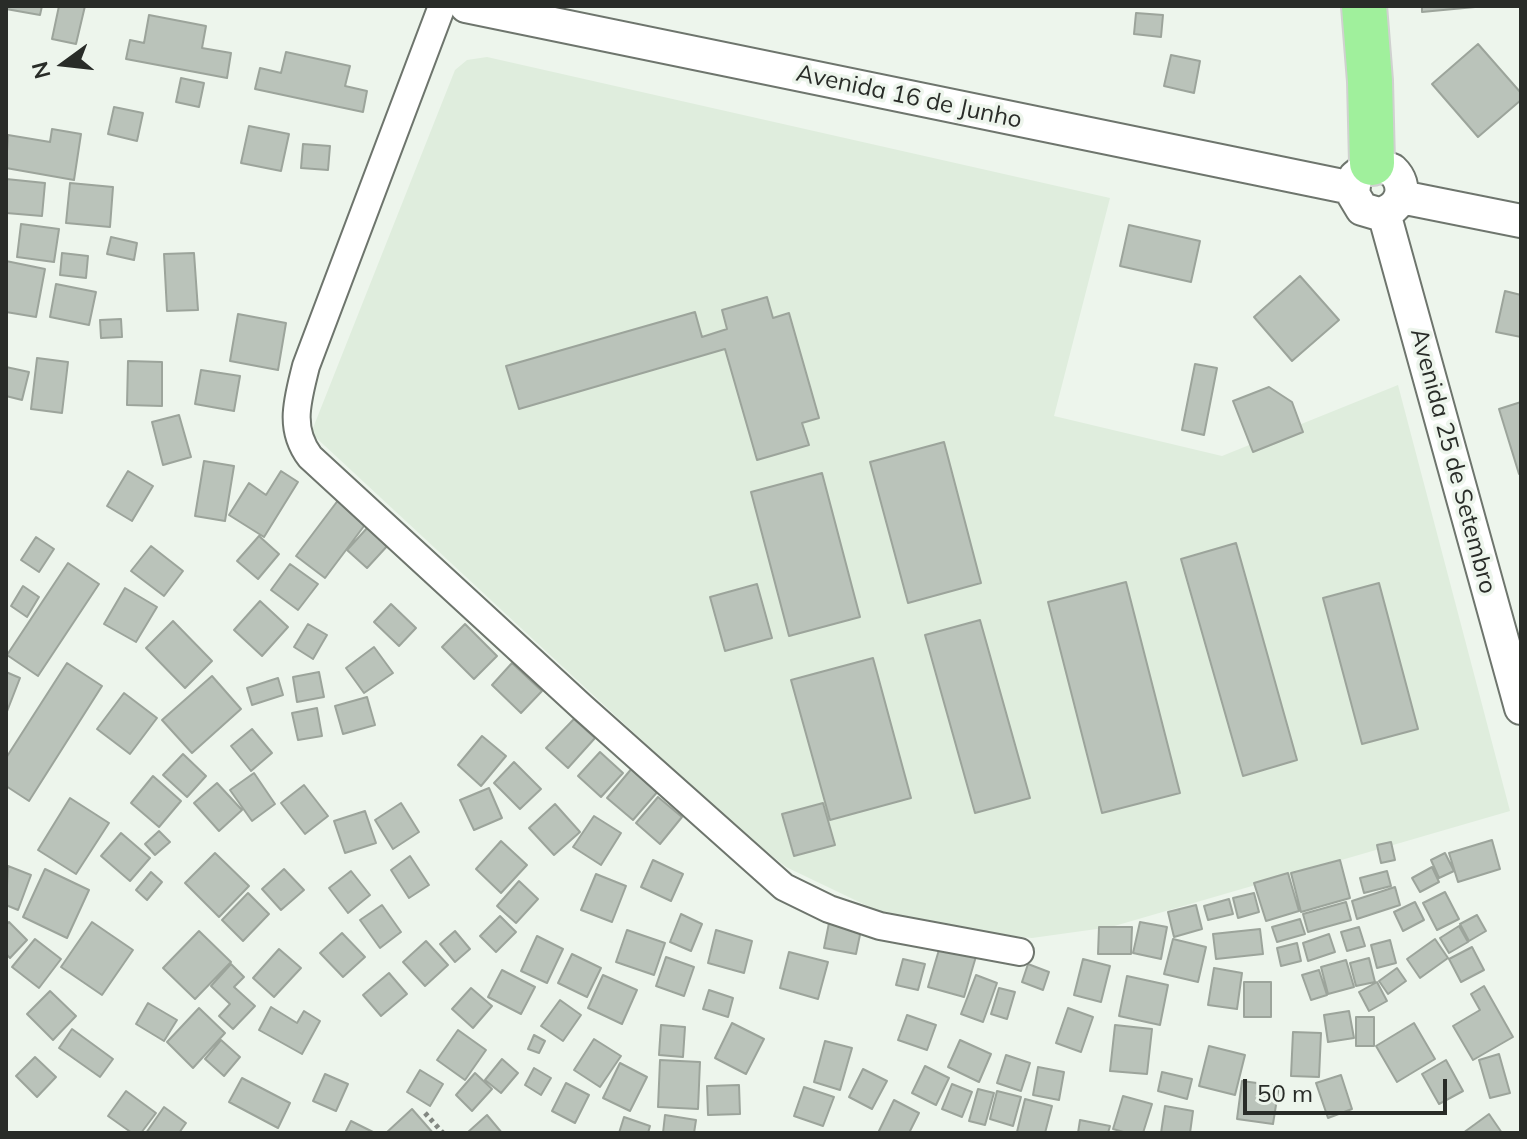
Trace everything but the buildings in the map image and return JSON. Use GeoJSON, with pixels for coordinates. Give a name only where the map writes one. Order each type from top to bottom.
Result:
{"type":"FeatureCollection","features":[{"type":"Feature","properties":{"kind":"highway"},"geometry":{"type":"LineString","coordinates":[[1362,176],[1370,81],[1364,6]]}},
{"type":"Feature","properties":{"kind":"street"},"geometry":{"type":"LineString","coordinates":[[442,6],[306,366],[296,407],[296,430],[301,445],[310,457],[547,675],[784,887],[829,909],[880,926],[1020,952]]}},
{"type":"Feature","properties":{"kind":"street","name":"Avenida 16 de Junho"},"geometry":{"type":"LineString","coordinates":[[466,6],[1362,176]]}},
{"type":"Feature","properties":{"kind":"street"},"geometry":{"type":"LineString","coordinates":[[1393,205],[1401,185],[1396,174],[1387,167],[1362,176],[1354,200],[1362,209],[1373,214],[1393,205],[1521,221]]}},
{"type":"Feature","properties":{"kind":"street","name":"Avenida 25 de Setembro"},"geometry":{"type":"LineString","coordinates":[[1393,205],[1521,708]]}},
{"type":"Feature","properties":{"kind":"path"},"geometry":{"type":"LineString","coordinates":[[425,1113],[443,1133]]}},
{"type":"Feature","properties":{"kind":"shaded area"},"geometry":{"type":"Polygon","coordinates":[[[487,57],[1110,198],[1054,416],[1222,456],[1398,385],[1510,811],[1111,927],[1032,938],[965,931],[880,912],[786,867],[731,823],[311,433],[455,70],[467,60],[487,57]]]}}]}
